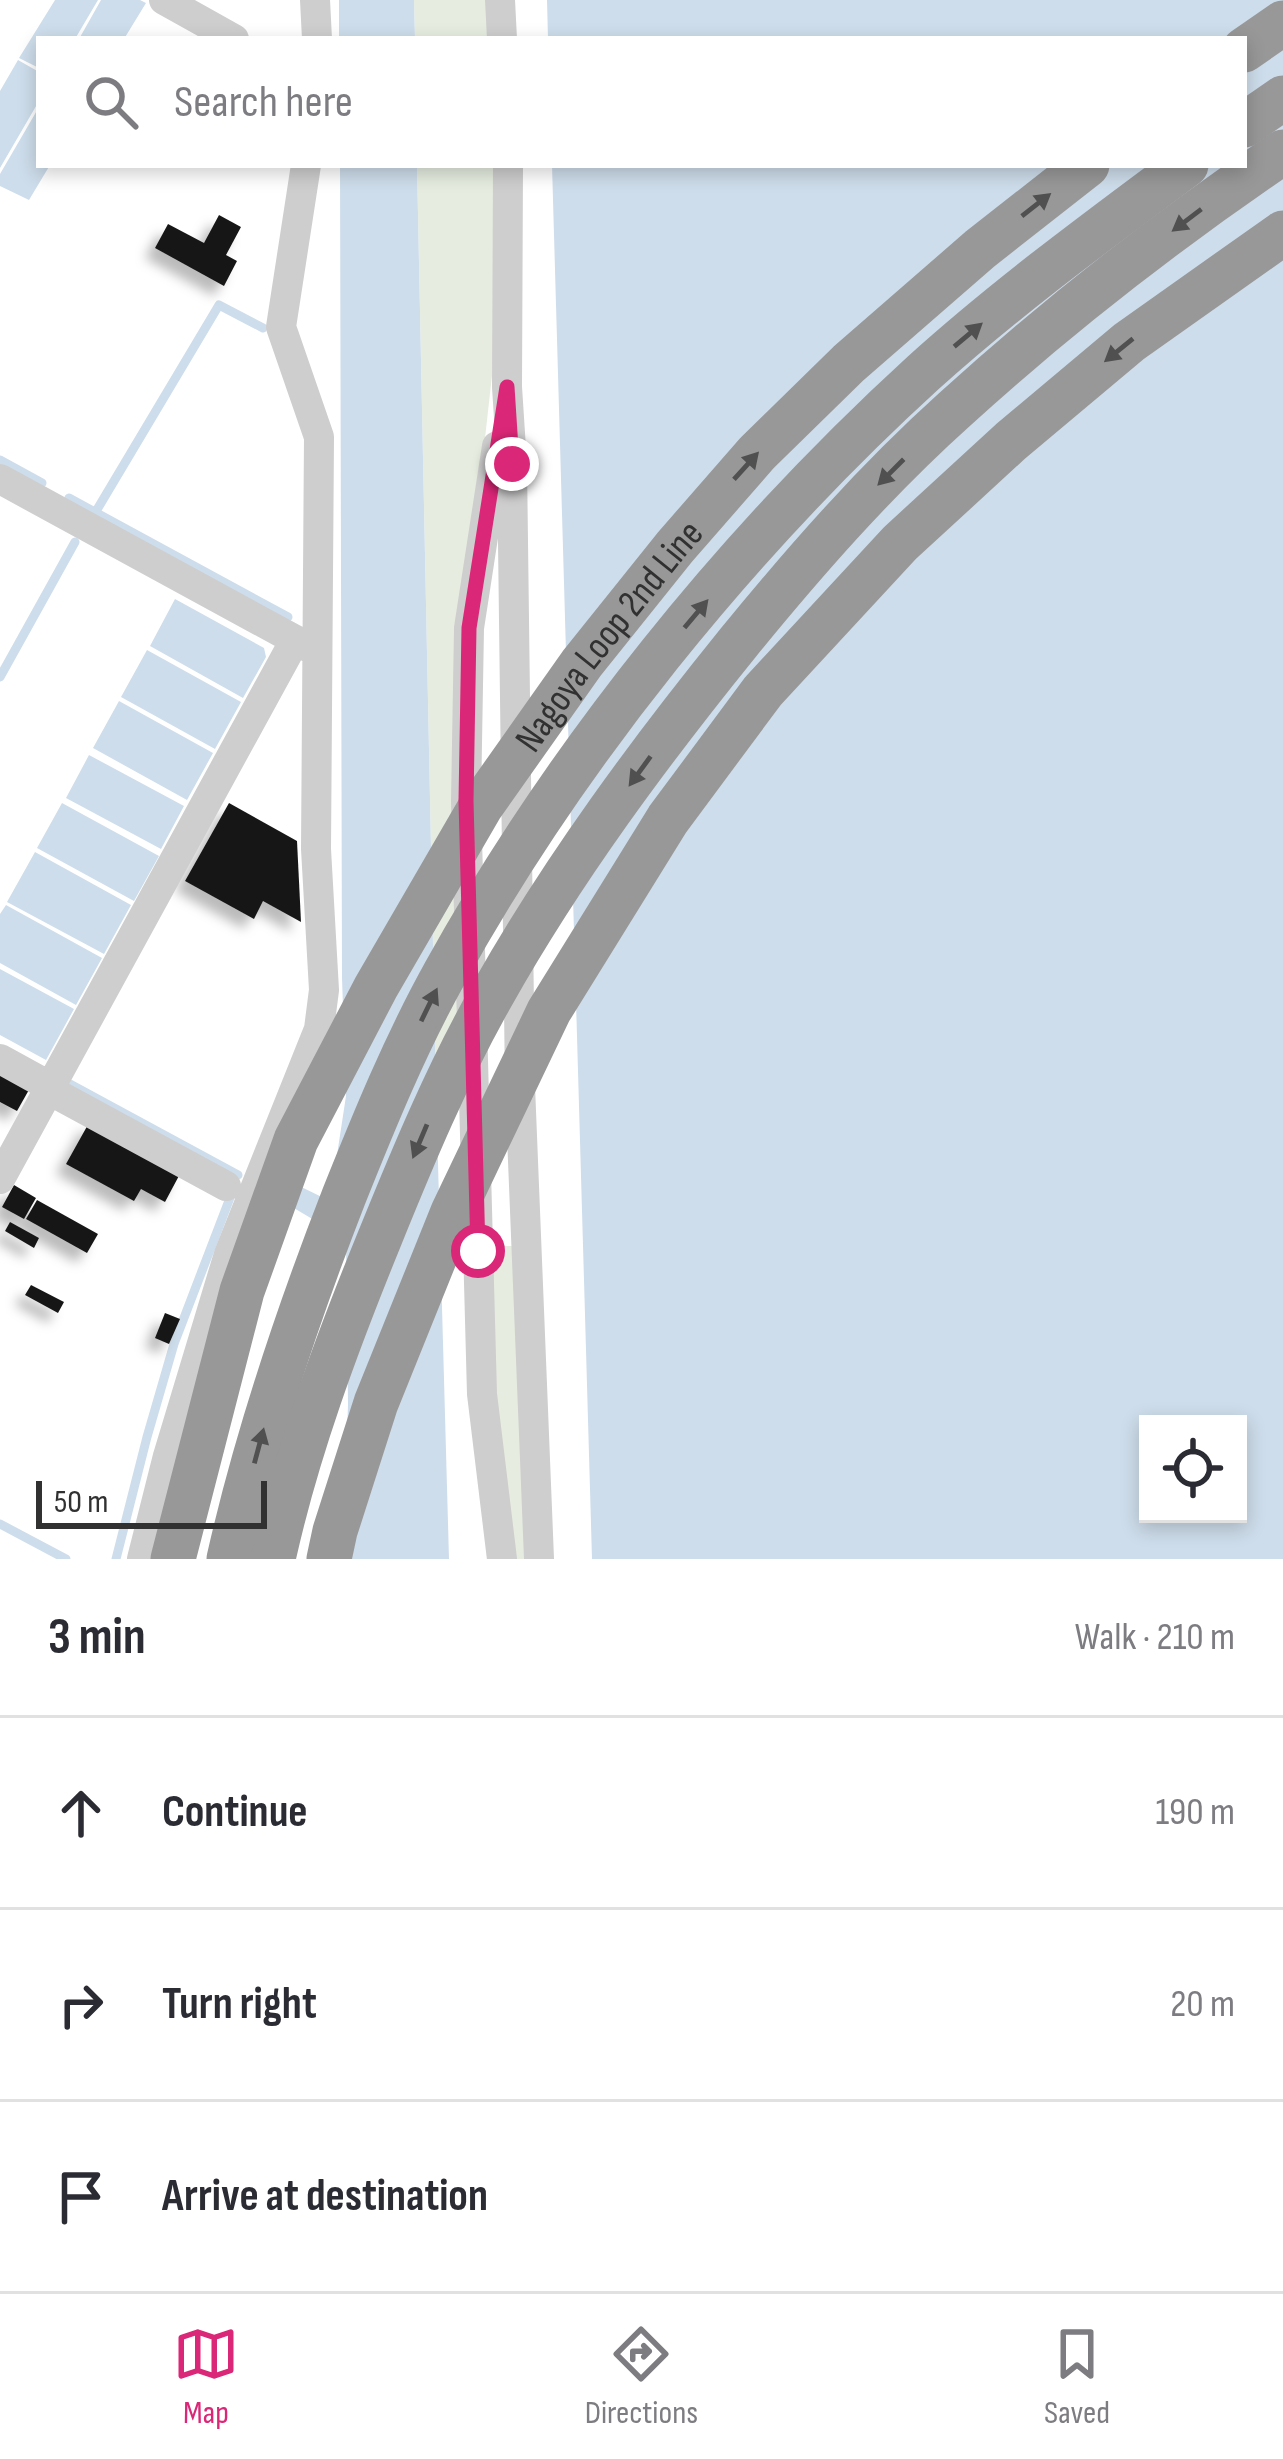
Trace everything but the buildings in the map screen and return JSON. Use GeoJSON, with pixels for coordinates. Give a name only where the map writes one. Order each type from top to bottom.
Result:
{"type":"FeatureCollection","features":[{"type":"Feature","properties":{"kind":"highway"},"geometry":{"type":"LineString","coordinates":[[1247,48],[1283,23]]}},
{"type":"Feature","properties":{"kind":"highway"},"geometry":{"type":"LineString","coordinates":[[1247,122],[1283,98]]}},
{"type":"Feature","properties":{"kind":"highway"},"geometry":{"type":"LineString","coordinates":[[273,1559],[311,1423],[359,1288],[424,1129],[493,993],[596,831],[687,706],[774,599],[906,456],[1080,302],[1283,152]]}},
{"type":"Feature","properties":{"kind":"highway","name":"Nagoya Loop 2nd Line"},"geometry":{"type":"LineString","coordinates":[[172,1559],[242,1291],[296,1140],[376,986],[481,806],[582,663],[758,453],[849,363],[980,248],[1083,168]]}},
{"type":"Feature","properties":{"kind":"highway"},"geometry":{"type":"LineString","coordinates":[[229,1559],[270,1405],[318,1262],[380,1105],[444,974],[538,820],[644,676],[824,468],[924,372],[1046,268],[1182,168]]}},
{"type":"Feature","properties":{"kind":"highway"},"geometry":{"type":"LineString","coordinates":[[329,1559],[376,1402],[453,1212],[549,1011],[668,819],[763,691],[900,543],[1129,342],[1283,233]]}},
{"type":"Feature","properties":{"kind":"street"},"geometry":{"type":"LineString","coordinates":[[164,0],[229,36]]}},
{"type":"Feature","properties":{"kind":"street"},"geometry":{"type":"LineString","coordinates":[[315,0],[317,36]]}},
{"type":"Feature","properties":{"kind":"street"},"geometry":{"type":"LineString","coordinates":[[500,0],[502,36]]}},
{"type":"Feature","properties":{"kind":"street"},"geometry":{"type":"LineString","coordinates":[[142,1559],[229,1254],[320,1029],[324,990],[305,645],[319,437],[281,327],[306,168]]}},
{"type":"Feature","properties":{"kind":"street"},"geometry":{"type":"LineString","coordinates":[[508,168],[507,387],[520,1086],[539,1559]]}},
{"type":"Feature","properties":{"kind":"street"},"geometry":{"type":"LineString","coordinates":[[502,1559],[482,1394],[466,801],[469,628],[507,387]]}},
{"type":"Feature","properties":{"kind":"street"},"geometry":{"type":"LineString","coordinates":[[0,479],[305,645]]}},
{"type":"Feature","properties":{"kind":"street"},"geometry":{"type":"LineString","coordinates":[[0,1179],[305,645]]}},
{"type":"Feature","properties":{"kind":"street"},"geometry":{"type":"LineString","coordinates":[[0,1059],[226,1186]]}},
{"type":"Feature","properties":{"kind":"shaded area"},"geometry":{"type":"Polygon","coordinates":[[[414,0],[489,0],[491,36],[415,36],[414,0]]]}},
{"type":"Feature","properties":{"kind":"shaded area"},"geometry":{"type":"Polygon","coordinates":[[[417,168],[496,168],[498,322],[464,626],[461,1094],[436,1091],[417,168]]]}},
{"type":"Feature","properties":{"kind":"shaded area"},"geometry":{"type":"Polygon","coordinates":[[[485,1246],[520,1246],[531,1559],[512,1559],[491,1395],[485,1246]]]}},
{"type":"Feature","properties":{"kind":"water"},"geometry":{"type":"Polygon","coordinates":[[[55,0],[98,0],[77,36],[36,36],[36,66],[19,58],[55,0]]]}},
{"type":"Feature","properties":{"kind":"water"},"geometry":{"type":"Polygon","coordinates":[[[101,0],[146,3],[126,36],[81,36],[101,0]]]}},
{"type":"Feature","properties":{"kind":"water"},"geometry":{"type":"Polygon","coordinates":[[[339,0],[414,0],[415,36],[339,36],[339,0]]]}},
{"type":"Feature","properties":{"kind":"water"},"geometry":{"type":"Polygon","coordinates":[[[547,0],[1283,0],[1283,1559],[592,1559],[552,168],[1247,168],[1247,36],[548,36],[547,0]]]}},
{"type":"Feature","properties":{"kind":"water"},"geometry":{"type":"Polygon","coordinates":[[[18,60],[36,70],[36,106],[0,168],[0,91],[18,60]]]}},
{"type":"Feature","properties":{"kind":"water"},"geometry":{"type":"Polygon","coordinates":[[[36,112],[36,168],[48,168],[29,200],[0,186],[0,174],[36,112]]]}},
{"type":"Feature","properties":{"kind":"water"},"geometry":{"type":"Polygon","coordinates":[[[340,168],[417,168],[449,1559],[343,1559],[346,1239],[282,1201],[289,1181],[330,1201],[346,1096],[340,168]]]}},
{"type":"Feature","properties":{"kind":"water"},"geometry":{"type":"Polygon","coordinates":[[[175,599],[264,648],[266,657],[243,698],[150,646],[175,599]]]}},
{"type":"Feature","properties":{"kind":"water"},"geometry":{"type":"Polygon","coordinates":[[[147,650],[241,702],[215,749],[121,697],[147,650]]]}},
{"type":"Feature","properties":{"kind":"water"},"geometry":{"type":"Polygon","coordinates":[[[119,701],[213,753],[187,800],[93,748],[119,701]]]}},
{"type":"Feature","properties":{"kind":"water"},"geometry":{"type":"Polygon","coordinates":[[[89,755],[184,806],[161,849],[66,798],[89,755]]]}},
{"type":"Feature","properties":{"kind":"water"},"geometry":{"type":"Polygon","coordinates":[[[62,803],[159,856],[134,901],[37,848],[62,803]]]}},
{"type":"Feature","properties":{"kind":"water"},"geometry":{"type":"Polygon","coordinates":[[[35,852],[131,905],[104,954],[7,902],[35,852]]]}},
{"type":"Feature","properties":{"kind":"water"},"geometry":{"type":"Polygon","coordinates":[[[6,905],[102,958],[76,1005],[0,963],[0,914],[6,905]]]}},
{"type":"Feature","properties":{"kind":"water"},"geometry":{"type":"Polygon","coordinates":[[[0,969],[74,1009],[46,1060],[0,1035],[0,969]]]}},
{"type":"Feature","properties":{"kind":"waterway"},"geometry":{"type":"LineString","coordinates":[[95,513],[219,305],[263,328]]}},
{"type":"Feature","properties":{"kind":"waterway"},"geometry":{"type":"LineString","coordinates":[[0,460],[42,483]]}},
{"type":"Feature","properties":{"kind":"waterway"},"geometry":{"type":"LineString","coordinates":[[69,498],[288,617]]}},
{"type":"Feature","properties":{"kind":"waterway"},"geometry":{"type":"LineString","coordinates":[[0,677],[75,542]]}},
{"type":"Feature","properties":{"kind":"waterway"},"geometry":{"type":"LineString","coordinates":[[68,1083],[238,1175]]}},
{"type":"Feature","properties":{"kind":"waterway"},"geometry":{"type":"LineString","coordinates":[[116,1559],[174,1344],[233,1190]]}},
{"type":"Feature","properties":{"kind":"waterway"},"geometry":{"type":"LineString","coordinates":[[0,1524],[66,1559]]}},
{"type":"Feature","properties":{"kind":"route"},"geometry":{"type":"LineString","coordinates":[[478,1251],[466,801],[469,628],[507,387],[512,464]]}}]}
